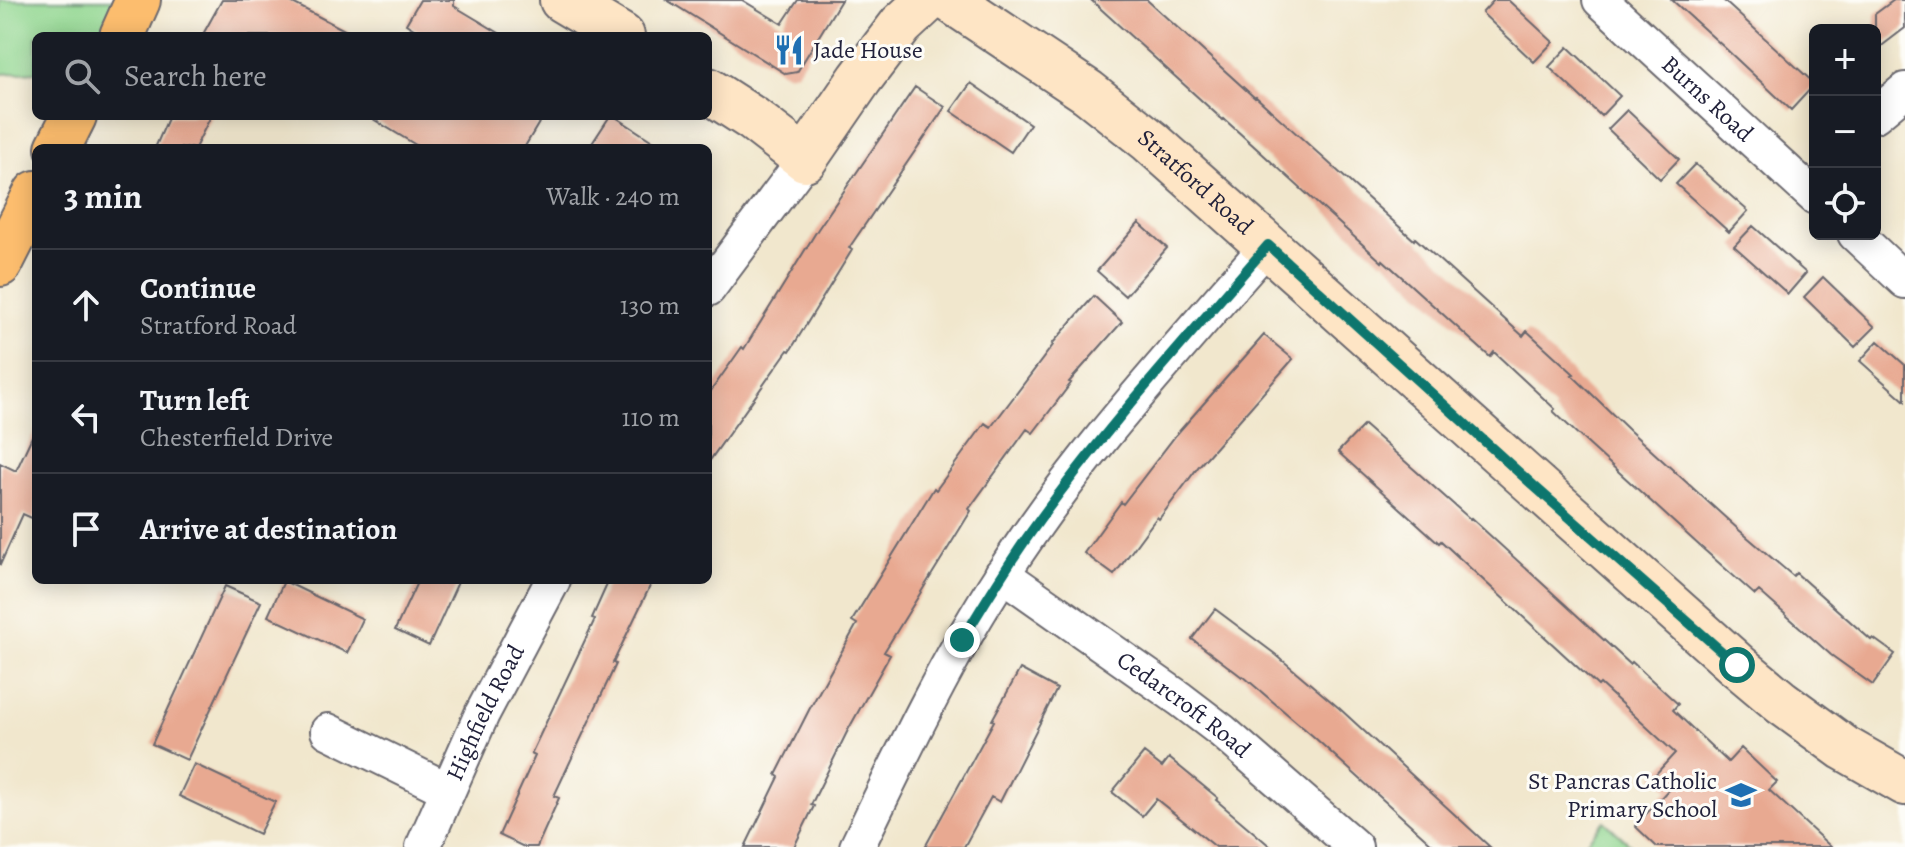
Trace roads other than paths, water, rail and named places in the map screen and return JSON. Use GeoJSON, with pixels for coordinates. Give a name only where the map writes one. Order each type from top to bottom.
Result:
{"type":"FeatureCollection","features":[{"type":"Feature","properties":{"kind":"main road"},"geometry":{"type":"LineString","coordinates":[[124,32],[138,0]]}},
{"type":"Feature","properties":{"kind":"main road"},"geometry":{"type":"LineString","coordinates":[[60,144],[72,120]]}},
{"type":"Feature","properties":{"kind":"main road"},"geometry":{"type":"LineString","coordinates":[[0,264],[32,201]]}},
{"type":"Feature","properties":{"kind":"street"},"geometry":{"type":"LineString","coordinates":[[562,0],[615,32]]}},
{"type":"Feature","properties":{"kind":"street"},"geometry":{"type":"LineString","coordinates":[[712,284],[901,25],[928,0]]}},
{"type":"Feature","properties":{"kind":"street","name":"Stratford Road"},"geometry":{"type":"LineString","coordinates":[[950,0],[1088,92],[1150,141],[1770,693],[1844,748],[1905,783]]}},
{"type":"Feature","properties":{"kind":"street","name":"Burns Road"},"geometry":{"type":"LineString","coordinates":[[1600,0],[1809,182]]}},
{"type":"Feature","properties":{"kind":"street"},"geometry":{"type":"LineString","coordinates":[[1881,110],[1905,90]]}},
{"type":"Feature","properties":{"kind":"street"},"geometry":{"type":"LineString","coordinates":[[712,93],[805,159]]}},
{"type":"Feature","properties":{"kind":"street"},"geometry":{"type":"LineString","coordinates":[[1861,240],[1905,281]]}},
{"type":"Feature","properties":{"kind":"street"},"geometry":{"type":"LineString","coordinates":[[857,847],[934,692],[1002,574],[1121,414],[1268,245]]}},
{"type":"Feature","properties":{"kind":"street","name":"Cedarcroft Road"},"geometry":{"type":"LineString","coordinates":[[1002,574],[1211,723],[1354,847]]}},
{"type":"Feature","properties":{"kind":"street","name":"Highfield Road"},"geometry":{"type":"LineString","coordinates":[[423,847],[482,714],[551,584]]}},
{"type":"Feature","properties":{"kind":"street"},"geometry":{"type":"LineString","coordinates":[[328,731],[448,790]]}},
{"type":"Feature","properties":{"kind":"place","name":"Jade House"},"geometry":{"type":"Point","coordinates":[789,50]}},
{"type":"Feature","properties":{"kind":"place","name":"St Pancras Catholic Primary School"},"geometry":{"type":"Point","coordinates":[1741,795]}}]}
